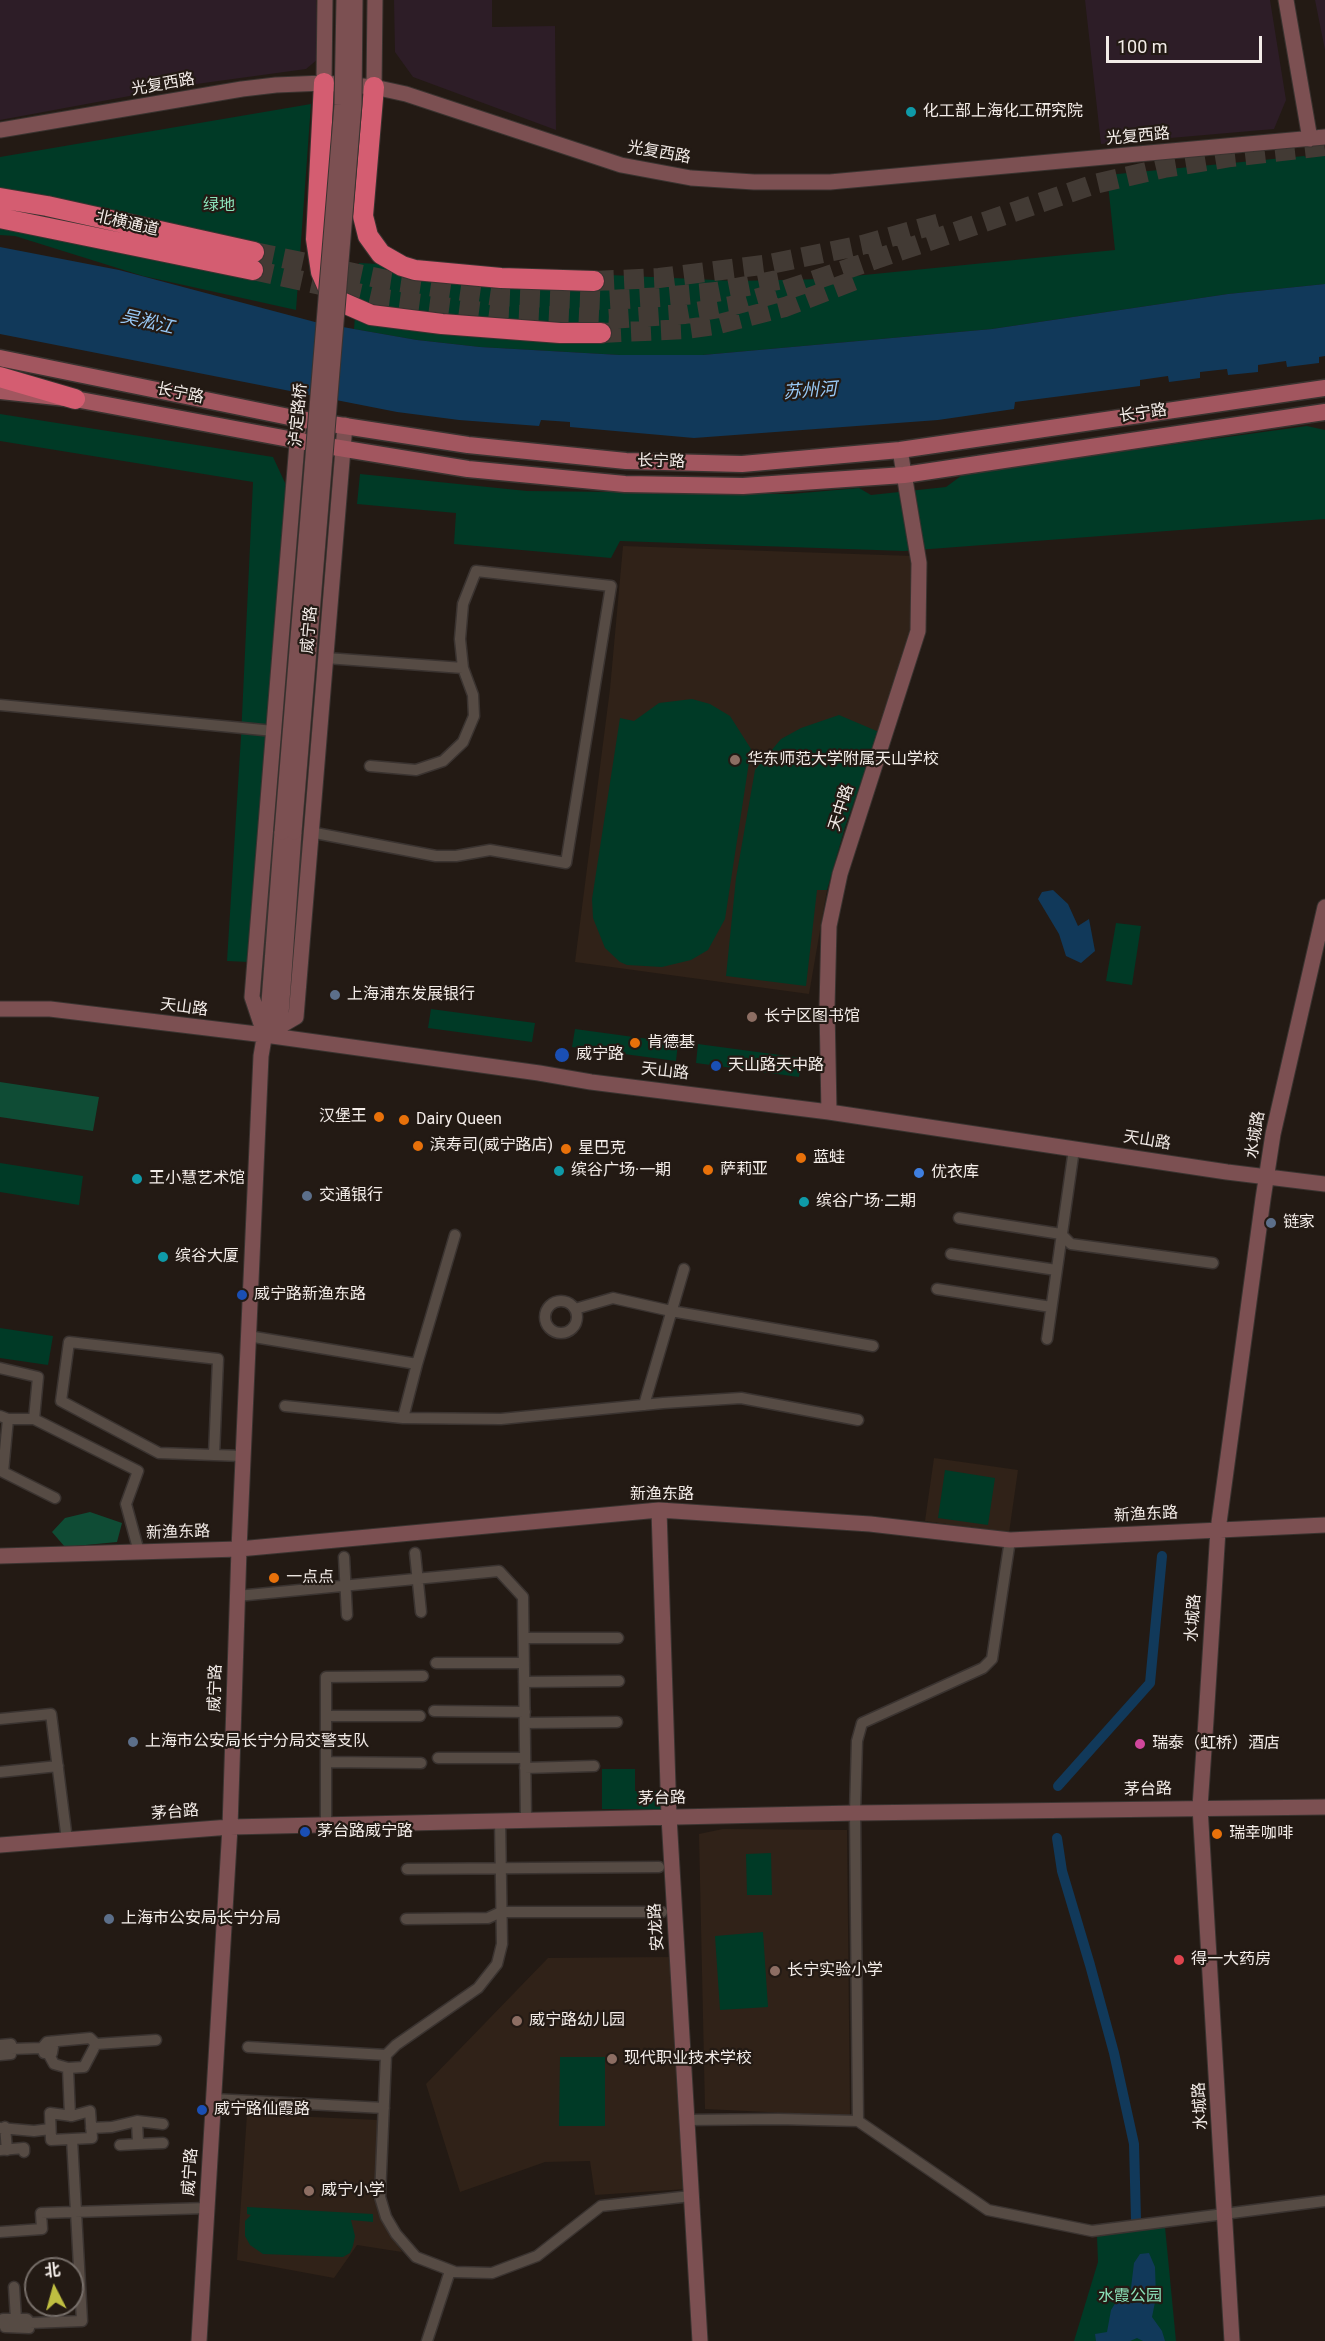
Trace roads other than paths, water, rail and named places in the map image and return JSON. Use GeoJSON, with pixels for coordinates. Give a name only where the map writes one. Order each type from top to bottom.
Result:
{"type":"FeatureCollection","features":[{"type":"Feature","properties":{"kind":"highway"},"geometry":{"type":"LineString","coordinates":[[324,83],[316,239],[321,272],[328,288],[339,301],[371,315],[442,324],[560,333],[601,333]]}},
{"type":"Feature","properties":{"kind":"highway"},"geometry":{"type":"LineString","coordinates":[[374,87],[363,216],[368,236],[381,254],[402,266],[415,270],[501,278],[594,281]]}},
{"type":"Feature","properties":{"kind":"highway","name":"北横通道"},"geometry":{"type":"LineString","coordinates":[[0,198],[47,206],[254,261],[0,218]]}},
{"type":"Feature","properties":{"kind":"highway"},"geometry":{"type":"LineString","coordinates":[[0,377],[75,399]]}},
{"type":"Feature","properties":{"kind":"main road","name":"长宁路"},"geometry":{"type":"LineString","coordinates":[[0,358],[299,419],[468,445],[626,461],[742,464],[900,450],[1325,388]]}},
{"type":"Feature","properties":{"kind":"main road","name":"长宁路"},"geometry":{"type":"LineString","coordinates":[[0,391],[75,399],[297,441],[468,469],[625,484],[743,486],[904,475],[1325,412]]}},
{"type":"Feature","properties":{"kind":"street"},"geometry":{"type":"LineString","coordinates":[[324,83],[325,0]]}},
{"type":"Feature","properties":{"kind":"street","name":"泸定路桥"},"geometry":{"type":"LineString","coordinates":[[288,832],[342,105],[344,0]]}},
{"type":"Feature","properties":{"kind":"street","name":"泸定路桥"},"geometry":{"type":"LineString","coordinates":[[288,832],[354,104],[356,0]]}},
{"type":"Feature","properties":{"kind":"street"},"geometry":{"type":"LineString","coordinates":[[374,87],[375,0]]}},
{"type":"Feature","properties":{"kind":"street"},"geometry":{"type":"LineString","coordinates":[[1286,0],[1318,138]]}},
{"type":"Feature","properties":{"kind":"street","name":"光复西路"},"geometry":{"type":"LineString","coordinates":[[0,130],[242,89],[296,83],[324,83],[374,87],[435,103],[621,165],[692,178],[754,182],[830,182],[1318,138]]}},
{"type":"Feature","properties":{"kind":"street","name":"威宁路"},"geometry":{"type":"LineString","coordinates":[[266,1035],[252,997],[299,419]]}},
{"type":"Feature","properties":{"kind":"street","name":"威宁路"},"geometry":{"type":"LineString","coordinates":[[266,1035],[296,1017],[345,425]]}},
{"type":"Feature","properties":{"kind":"street","name":"天中路"},"geometry":{"type":"LineString","coordinates":[[829,1112],[827,1019],[829,926],[840,874],[918,631],[919,563],[900,450]]}},
{"type":"Feature","properties":{"kind":"street"},"geometry":{"type":"LineString","coordinates":[[310,832],[436,856],[456,856],[490,850],[566,863],[611,586],[476,571],[463,604],[460,639],[462,668],[473,695],[474,706],[474,716],[463,742],[444,761],[416,770],[370,766]]}},
{"type":"Feature","properties":{"kind":"street"},"geometry":{"type":"LineString","coordinates":[[326,658],[462,668]]}},
{"type":"Feature","properties":{"kind":"street"},"geometry":{"type":"LineString","coordinates":[[0,705],[274,731]]}},
{"type":"Feature","properties":{"kind":"street","name":"威宁路"},"geometry":{"type":"LineString","coordinates":[[199,2341],[230,1827],[238,1549],[261,1056],[266,1035],[281,1015],[288,832]]}},
{"type":"Feature","properties":{"kind":"street","name":"水城路"},"geometry":{"type":"LineString","coordinates":[[1232,2341],[1200,1807],[1218,1530],[1273,1134],[1325,907]]}},
{"type":"Feature","properties":{"kind":"street","name":"天山路"},"geometry":{"type":"LineString","coordinates":[[0,1010],[50,1010],[266,1035],[591,1082],[829,1112],[1227,1172],[1325,1184]]}},
{"type":"Feature","properties":{"kind":"street"},"geometry":{"type":"LineString","coordinates":[[1047,1339],[1074,1149]]}},
{"type":"Feature","properties":{"kind":"street"},"geometry":{"type":"LineString","coordinates":[[959,1218],[1061,1234],[1071,1244],[1213,1263]]}},
{"type":"Feature","properties":{"kind":"street"},"geometry":{"type":"LineString","coordinates":[[403,1418],[455,1235]]}},
{"type":"Feature","properties":{"kind":"street"},"geometry":{"type":"LineString","coordinates":[[951,1254],[1056,1270]]}},
{"type":"Feature","properties":{"kind":"street"},"geometry":{"type":"LineString","coordinates":[[644,1405],[684,1269]]}},
{"type":"Feature","properties":{"kind":"street"},"geometry":{"type":"LineString","coordinates":[[937,1289],[1051,1307]]}},
{"type":"Feature","properties":{"kind":"street"},"geometry":{"type":"LineString","coordinates":[[575,1309],[613,1298],[671,1311],[873,1346]]}},
{"type":"Feature","properties":{"kind":"street"},"geometry":{"type":"LineString","coordinates":[[248,1336],[417,1364]]}},
{"type":"Feature","properties":{"kind":"street"},"geometry":{"type":"LineString","coordinates":[[214,1455],[218,1359],[69,1342],[61,1401],[159,1453],[214,1455],[243,1456]]}},
{"type":"Feature","properties":{"kind":"street"},"geometry":{"type":"LineString","coordinates":[[0,1368],[38,1377],[34,1419]]}},
{"type":"Feature","properties":{"kind":"street"},"geometry":{"type":"LineString","coordinates":[[285,1406],[403,1418],[501,1419],[741,1398],[858,1420]]}},
{"type":"Feature","properties":{"kind":"street"},"geometry":{"type":"LineString","coordinates":[[55,1498],[2,1471],[4,1418],[34,1419],[138,1471],[126,1504],[139,1552]]}},
{"type":"Feature","properties":{"kind":"street","name":"新渔东路"},"geometry":{"type":"LineString","coordinates":[[0,1556],[238,1549],[659,1510],[870,1524],[1010,1540],[1325,1525]]}},
{"type":"Feature","properties":{"kind":"street","name":"安龙路"},"geometry":{"type":"LineString","coordinates":[[659,1510],[669,1817],[700,2341]]}},
{"type":"Feature","properties":{"kind":"street"},"geometry":{"type":"LineString","coordinates":[[858,2121],[855,1813],[857,1741],[862,1724],[983,1668],[992,1659],[1010,1540]]}},
{"type":"Feature","properties":{"kind":"street"},"geometry":{"type":"LineString","coordinates":[[415,1553],[421,1612]]}},
{"type":"Feature","properties":{"kind":"street"},"geometry":{"type":"LineString","coordinates":[[344,1557],[347,1615]]}},
{"type":"Feature","properties":{"kind":"street"},"geometry":{"type":"LineString","coordinates":[[237,1596],[499,1571],[523,1597],[526,1820]]}},
{"type":"Feature","properties":{"kind":"street"},"geometry":{"type":"LineString","coordinates":[[524,1638],[618,1638]]}},
{"type":"Feature","properties":{"kind":"street"},"geometry":{"type":"LineString","coordinates":[[436,1663],[524,1663]]}},
{"type":"Feature","properties":{"kind":"street"},"geometry":{"type":"LineString","coordinates":[[326,1825],[326,1677],[423,1676]]}},
{"type":"Feature","properties":{"kind":"street"},"geometry":{"type":"LineString","coordinates":[[524,1682],[619,1681]]}},
{"type":"Feature","properties":{"kind":"street"},"geometry":{"type":"LineString","coordinates":[[434,1711],[617,1722]]}},
{"type":"Feature","properties":{"kind":"street"},"geometry":{"type":"LineString","coordinates":[[0,1719],[51,1714],[67,1840]]}},
{"type":"Feature","properties":{"kind":"street"},"geometry":{"type":"LineString","coordinates":[[326,1716],[420,1716]]}},
{"type":"Feature","properties":{"kind":"street"},"geometry":{"type":"LineString","coordinates":[[438,1758],[594,1766]]}},
{"type":"Feature","properties":{"kind":"street"},"geometry":{"type":"LineString","coordinates":[[326,1762],[421,1763]]}},
{"type":"Feature","properties":{"kind":"street"},"geometry":{"type":"LineString","coordinates":[[0,1772],[58,1766]]}},
{"type":"Feature","properties":{"kind":"street","name":"茅台路"},"geometry":{"type":"LineString","coordinates":[[0,1845],[230,1827],[855,1813],[1325,1807]]}},
{"type":"Feature","properties":{"kind":"street"},"geometry":{"type":"LineString","coordinates":[[500,1821],[502,1944],[497,1964],[478,1988],[396,2045],[386,2055],[380,2197],[387,2217],[396,2234],[416,2257],[450,2271],[492,2273],[537,2256],[601,2206],[692,2196]]}},
{"type":"Feature","properties":{"kind":"street"},"geometry":{"type":"LineString","coordinates":[[407,1869],[659,1867]]}},
{"type":"Feature","properties":{"kind":"street"},"geometry":{"type":"LineString","coordinates":[[406,1919],[488,1918],[501,1912],[662,1912]]}},
{"type":"Feature","properties":{"kind":"street"},"geometry":{"type":"LineString","coordinates":[[3,2053],[46,2048],[83,2039],[83,2046],[94,2049],[156,2040]]}},
{"type":"Feature","properties":{"kind":"street"},"geometry":{"type":"LineString","coordinates":[[248,2047],[386,2055]]}},
{"type":"Feature","properties":{"kind":"street"},"geometry":{"type":"LineString","coordinates":[[46,2048],[54,2064],[68,2068],[84,2067],[94,2049]]}},
{"type":"Feature","properties":{"kind":"street"},"geometry":{"type":"LineString","coordinates":[[68,2068],[70,2116]]}},
{"type":"Feature","properties":{"kind":"street"},"geometry":{"type":"LineString","coordinates":[[213,2099],[384,2108]]}},
{"type":"Feature","properties":{"kind":"street"},"geometry":{"type":"LineString","coordinates":[[90,2111],[92,2138],[51,2140],[50,2113],[70,2116],[90,2111]]}},
{"type":"Feature","properties":{"kind":"street"},"geometry":{"type":"LineString","coordinates":[[687,2120],[858,2121],[988,2210],[1092,2231],[1325,2201]]}},
{"type":"Feature","properties":{"kind":"street"},"geometry":{"type":"LineString","coordinates":[[91,2128],[112,2127],[137,2121],[163,2124]]}},
{"type":"Feature","properties":{"kind":"street"},"geometry":{"type":"LineString","coordinates":[[137,2121],[138,2144]]}},
{"type":"Feature","properties":{"kind":"street"},"geometry":{"type":"LineString","coordinates":[[24,2152],[24,2148],[3,2150],[2,2127],[50,2129]]}},
{"type":"Feature","properties":{"kind":"street"},"geometry":{"type":"LineString","coordinates":[[30,2323],[29,2328],[2,2328],[3,2319],[27,2319],[30,2323],[82,2321],[72,2139]]}},
{"type":"Feature","properties":{"kind":"street"},"geometry":{"type":"LineString","coordinates":[[120,2145],[164,2143]]}},
{"type":"Feature","properties":{"kind":"street"},"geometry":{"type":"LineString","coordinates":[[0,2232],[42,2229],[41,2213],[207,2208]]}},
{"type":"Feature","properties":{"kind":"street"},"geometry":{"type":"LineString","coordinates":[[427,2341],[450,2271]]}},
{"type":"Feature","properties":{"kind":"street"},"geometry":{"type":"LineString","coordinates":[[14,2287],[16,2319]]}},
{"type":"Feature","properties":{"kind":"water"},"geometry":{"type":"Polygon","coordinates":[[[0,247],[119,270],[315,322],[417,340],[480,347],[620,355],[703,355],[992,329],[1228,294],[1325,284],[1325,356],[1319,357],[1319,363],[1287,367],[1286,361],[1258,365],[1258,372],[1228,375],[1227,369],[1200,372],[1200,378],[1169,382],[1168,376],[1140,380],[1140,386],[1015,402],[1014,409],[938,420],[694,438],[570,427],[570,422],[541,420],[539,426],[459,420],[397,412],[0,334],[0,247]]]}},
{"type":"Feature","properties":{"kind":"water"},"geometry":{"type":"Polygon","coordinates":[[[1053,890],[1068,904],[1078,926],[1089,919],[1095,951],[1081,963],[1066,956],[1059,934],[1038,899],[1042,892],[1053,890]]]}},
{"type":"Feature","properties":{"kind":"water"},"geometry":{"type":"Polygon","coordinates":[[[1149,2253],[1155,2267],[1156,2297],[1152,2317],[1162,2331],[1165,2341],[1143,2341],[1137,2338],[1130,2341],[1096,2341],[1095,2334],[1107,2332],[1111,2310],[1116,2302],[1130,2296],[1134,2263],[1140,2254],[1149,2253]]]}},
{"type":"Feature","properties":{"kind":"waterway"},"geometry":{"type":"LineString","coordinates":[[1058,1786],[1150,1683],[1162,1556]]}},
{"type":"Feature","properties":{"kind":"waterway"},"geometry":{"type":"LineString","coordinates":[[1057,1838],[1062,1871],[1114,2053],[1134,2144],[1136,2220]]}},
{"type":"Feature","properties":{"kind":"tunnel"},"geometry":{"type":"LineString","coordinates":[[253,270],[384,299],[498,314],[609,319],[685,314],[731,306],[780,292],[1095,184],[1164,168],[1231,157],[1325,146]]}},
{"type":"Feature","properties":{"kind":"tunnel"},"geometry":{"type":"LineString","coordinates":[[594,281],[659,278],[770,264],[862,245],[940,223]]}},
{"type":"Feature","properties":{"kind":"tunnel"},"geometry":{"type":"LineString","coordinates":[[254,252],[387,280],[497,296],[608,300],[662,297],[716,292],[783,279]]}},
{"type":"Feature","properties":{"kind":"tunnel"},"geometry":{"type":"LineString","coordinates":[[601,333],[687,329],[715,325],[785,307],[858,279]]}},
{"type":"Feature","properties":{"kind":"place","name":"化工部上海化工研究院"},"geometry":{"type":"Point","coordinates":[911,112]}},
{"type":"Feature","properties":{"kind":"place","name":"华东师范大学附属天山学校"},"geometry":{"type":"Point","coordinates":[735,760]}},
{"type":"Feature","properties":{"kind":"place","name":"上海浦东发展银行"},"geometry":{"type":"Point","coordinates":[335,995]}},
{"type":"Feature","properties":{"kind":"place","name":"长宁区图书馆"},"geometry":{"type":"Point","coordinates":[752,1017]}},
{"type":"Feature","properties":{"kind":"place","name":"肯德基"},"geometry":{"type":"Point","coordinates":[635,1043]}},
{"type":"Feature","properties":{"kind":"place","name":"威宁路"},"geometry":{"type":"Point","coordinates":[562,1055]}},
{"type":"Feature","properties":{"kind":"place","name":"天山路天中路"},"geometry":{"type":"Point","coordinates":[716,1066]}},
{"type":"Feature","properties":{"kind":"place","name":"汉堡王"},"geometry":{"type":"Point","coordinates":[379,1117]}},
{"type":"Feature","properties":{"kind":"place","name":"Dairy Queen"},"geometry":{"type":"Point","coordinates":[404,1120]}},
{"type":"Feature","properties":{"kind":"place","name":"滨寿司(威宁路店)"},"geometry":{"type":"Point","coordinates":[418,1146]}},
{"type":"Feature","properties":{"kind":"place","name":"星巴克"},"geometry":{"type":"Point","coordinates":[566,1149]}},
{"type":"Feature","properties":{"kind":"place","name":"蓝蛙"},"geometry":{"type":"Point","coordinates":[801,1158]}},
{"type":"Feature","properties":{"kind":"place","name":"萨莉亚"},"geometry":{"type":"Point","coordinates":[708,1170]}},
{"type":"Feature","properties":{"kind":"place","name":"缤谷广场·一期"},"geometry":{"type":"Point","coordinates":[559,1171]}},
{"type":"Feature","properties":{"kind":"place","name":"优衣库"},"geometry":{"type":"Point","coordinates":[919,1173]}},
{"type":"Feature","properties":{"kind":"place","name":"王小慧艺术馆"},"geometry":{"type":"Point","coordinates":[137,1179]}},
{"type":"Feature","properties":{"kind":"place","name":"交通银行"},"geometry":{"type":"Point","coordinates":[307,1196]}},
{"type":"Feature","properties":{"kind":"place","name":"缤谷广场·二期"},"geometry":{"type":"Point","coordinates":[804,1202]}},
{"type":"Feature","properties":{"kind":"place","name":"链家"},"geometry":{"type":"Point","coordinates":[1271,1223]}},
{"type":"Feature","properties":{"kind":"place","name":"缤谷大厦"},"geometry":{"type":"Point","coordinates":[163,1257]}},
{"type":"Feature","properties":{"kind":"place","name":"威宁路新渔东路"},"geometry":{"type":"Point","coordinates":[242,1295]}},
{"type":"Feature","properties":{"kind":"place","name":"一点点"},"geometry":{"type":"Point","coordinates":[274,1578]}},
{"type":"Feature","properties":{"kind":"place","name":"上海市公安局长宁分局交警支队"},"geometry":{"type":"Point","coordinates":[133,1742]}},
{"type":"Feature","properties":{"kind":"place","name":"瑞泰（虹桥）酒店"},"geometry":{"type":"Point","coordinates":[1140,1744]}},
{"type":"Feature","properties":{"kind":"place","name":"茅台路威宁路"},"geometry":{"type":"Point","coordinates":[305,1832]}},
{"type":"Feature","properties":{"kind":"place","name":"瑞幸咖啡"},"geometry":{"type":"Point","coordinates":[1217,1834]}},
{"type":"Feature","properties":{"kind":"place","name":"上海市公安局长宁分局"},"geometry":{"type":"Point","coordinates":[109,1919]}},
{"type":"Feature","properties":{"kind":"place","name":"得一大药房"},"geometry":{"type":"Point","coordinates":[1179,1960]}},
{"type":"Feature","properties":{"kind":"place","name":"长宁实验小学"},"geometry":{"type":"Point","coordinates":[775,1971]}},
{"type":"Feature","properties":{"kind":"place","name":"威宁路幼儿园"},"geometry":{"type":"Point","coordinates":[517,2021]}},
{"type":"Feature","properties":{"kind":"place","name":"现代职业技术学校"},"geometry":{"type":"Point","coordinates":[612,2059]}},
{"type":"Feature","properties":{"kind":"place","name":"威宁路仙霞路"},"geometry":{"type":"Point","coordinates":[202,2110]}},
{"type":"Feature","properties":{"kind":"place","name":"威宁小学"},"geometry":{"type":"Point","coordinates":[309,2191]}},
{"type":"Feature","properties":{"kind":"park label","name":"绿地"},"geometry":{"type":"Point","coordinates":[219,206]}},
{"type":"Feature","properties":{"kind":"park label","name":"水霞公园"},"geometry":{"type":"Point","coordinates":[1130,2297]}},
{"type":"Feature","properties":{"kind":"water label","name":"吴淞江"},"geometry":{"type":"Point","coordinates":[147,323]}},
{"type":"Feature","properties":{"kind":"water label","name":"苏州河"},"geometry":{"type":"Point","coordinates":[810,392]}}]}
